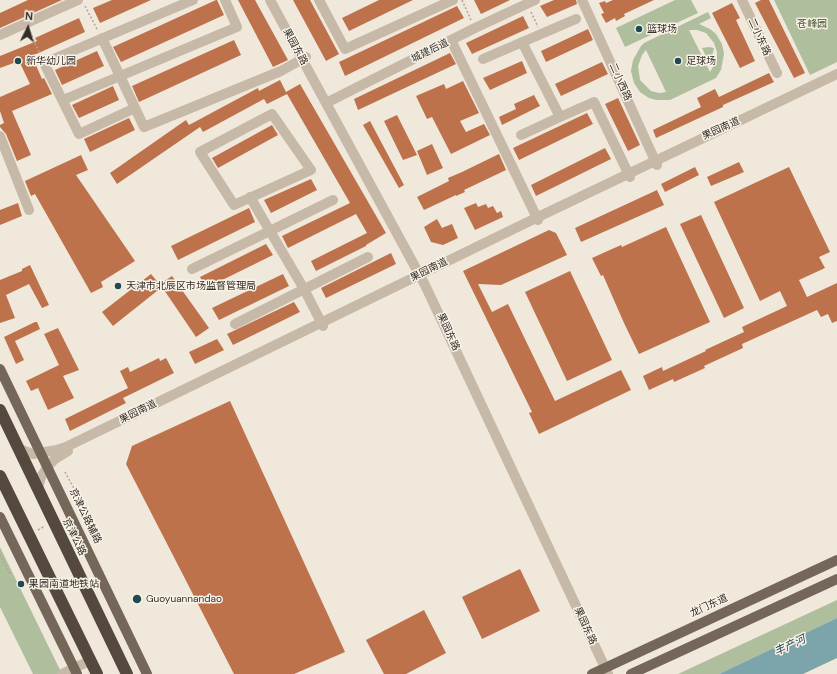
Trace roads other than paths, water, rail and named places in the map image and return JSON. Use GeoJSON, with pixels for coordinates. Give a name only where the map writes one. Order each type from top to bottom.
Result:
{"type":"FeatureCollection","features":[{"type":"Feature","properties":{"kind":"highway","name":"京津公路"},"geometry":{"type":"LineString","coordinates":[[0,410],[127,674]]}},
{"type":"Feature","properties":{"kind":"highway"},"geometry":{"type":"LineString","coordinates":[[0,476],[97,674]]}},
{"type":"Feature","properties":{"kind":"main road","name":"京津公路辅路"},"geometry":{"type":"LineString","coordinates":[[0,369],[147,674]]}},
{"type":"Feature","properties":{"kind":"main road"},"geometry":{"type":"LineString","coordinates":[[0,518],[76,671]]}},
{"type":"Feature","properties":{"kind":"main road","name":"龙门东道"},"geometry":{"type":"LineString","coordinates":[[592,674],[609,670],[837,560]]}},
{"type":"Feature","properties":{"kind":"main road"},"geometry":{"type":"LineString","coordinates":[[632,674],[837,579]]}},
{"type":"Feature","properties":{"kind":"street"},"geometry":{"type":"LineString","coordinates":[[135,108],[79,134],[44,63],[193,0]]}},
{"type":"Feature","properties":{"kind":"street"},"geometry":{"type":"LineString","coordinates":[[63,100],[237,27],[225,0]]}},
{"type":"Feature","properties":{"kind":"street","name":"果园东路"},"geometry":{"type":"LineString","coordinates":[[270,0],[304,58],[423,274],[609,670]]}},
{"type":"Feature","properties":{"kind":"street","name":"果园东路"},"geometry":{"type":"LineString","coordinates":[[275,0],[304,58]]}},
{"type":"Feature","properties":{"kind":"street"},"geometry":{"type":"LineString","coordinates":[[319,0],[345,49],[453,0]]}},
{"type":"Feature","properties":{"kind":"street","name":"二小西路"},"geometry":{"type":"LineString","coordinates":[[582,0],[656,162]]}},
{"type":"Feature","properties":{"kind":"street","name":"二小东路"},"geometry":{"type":"LineString","coordinates":[[742,0],[776,73]]}},
{"type":"Feature","properties":{"kind":"street","name":"城建后道"},"geometry":{"type":"LineString","coordinates":[[328,102],[475,28],[531,2]]}},
{"type":"Feature","properties":{"kind":"street"},"geometry":{"type":"LineString","coordinates":[[0,35],[81,3]]}},
{"type":"Feature","properties":{"kind":"street"},"geometry":{"type":"LineString","coordinates":[[483,59],[576,19]]}},
{"type":"Feature","properties":{"kind":"street"},"geometry":{"type":"LineString","coordinates":[[102,38],[144,127],[281,71],[304,58]]}},
{"type":"Feature","properties":{"kind":"street"},"geometry":{"type":"LineString","coordinates":[[451,40],[537,219]]}},
{"type":"Feature","properties":{"kind":"street"},"geometry":{"type":"LineString","coordinates":[[522,42],[560,117]]}},
{"type":"Feature","properties":{"kind":"street","name":"果园南道"},"geometry":{"type":"LineString","coordinates":[[38,488],[41,477],[48,466],[60,455],[423,274],[837,74]]}},
{"type":"Feature","properties":{"kind":"street","name":"果园南道"},"geometry":{"type":"LineString","coordinates":[[656,162],[837,80]]}},
{"type":"Feature","properties":{"kind":"street"},"geometry":{"type":"LineString","coordinates":[[520,135],[594,102],[629,175]]}},
{"type":"Feature","properties":{"kind":"street"},"geometry":{"type":"LineString","coordinates":[[272,114],[311,170],[250,197],[234,205],[200,152],[272,114]]}},
{"type":"Feature","properties":{"kind":"street"},"geometry":{"type":"LineString","coordinates":[[0,136],[29,210]]}},
{"type":"Feature","properties":{"kind":"street"},"geometry":{"type":"LineString","coordinates":[[250,197],[304,289],[322,324]]}},
{"type":"Feature","properties":{"kind":"street"},"geometry":{"type":"LineString","coordinates":[[192,269],[333,200]]}},
{"type":"Feature","properties":{"kind":"street"},"geometry":{"type":"LineString","coordinates":[[234,324],[368,257]]}},
{"type":"Feature","properties":{"kind":"street","name":"果园南道"},"geometry":{"type":"LineString","coordinates":[[19,450],[33,454],[66,447],[322,324]]}},
{"type":"Feature","properties":{"kind":"street"},"geometry":{"type":"LineString","coordinates":[[62,674],[76,671],[91,660]]}},
{"type":"Feature","properties":{"kind":"water","name":"丰产河"},"geometry":{"type":"Polygon","coordinates":[[[837,618],[837,658],[803,674],[719,674],[837,618]]]}},
{"type":"Feature","properties":{"kind":"place","name":"篮球场"},"geometry":{"type":"Point","coordinates":[639,29]}},
{"type":"Feature","properties":{"kind":"place","name":"新华幼儿园"},"geometry":{"type":"Point","coordinates":[18,61]}},
{"type":"Feature","properties":{"kind":"place","name":"足球场"},"geometry":{"type":"Point","coordinates":[678,61]}},
{"type":"Feature","properties":{"kind":"place","name":"天津市北辰区市场监督管理局"},"geometry":{"type":"Point","coordinates":[118,286]}},
{"type":"Feature","properties":{"kind":"place","name":"果园南道地铁站"},"geometry":{"type":"Point","coordinates":[21,584]}},
{"type":"Feature","properties":{"kind":"place","name":"Guoyuannandao"},"geometry":{"type":"Point","coordinates":[137,599]}},
{"type":"Feature","properties":{"kind":"park label","name":"苍峰园"},"geometry":{"type":"Point","coordinates":[812,24]}}]}
